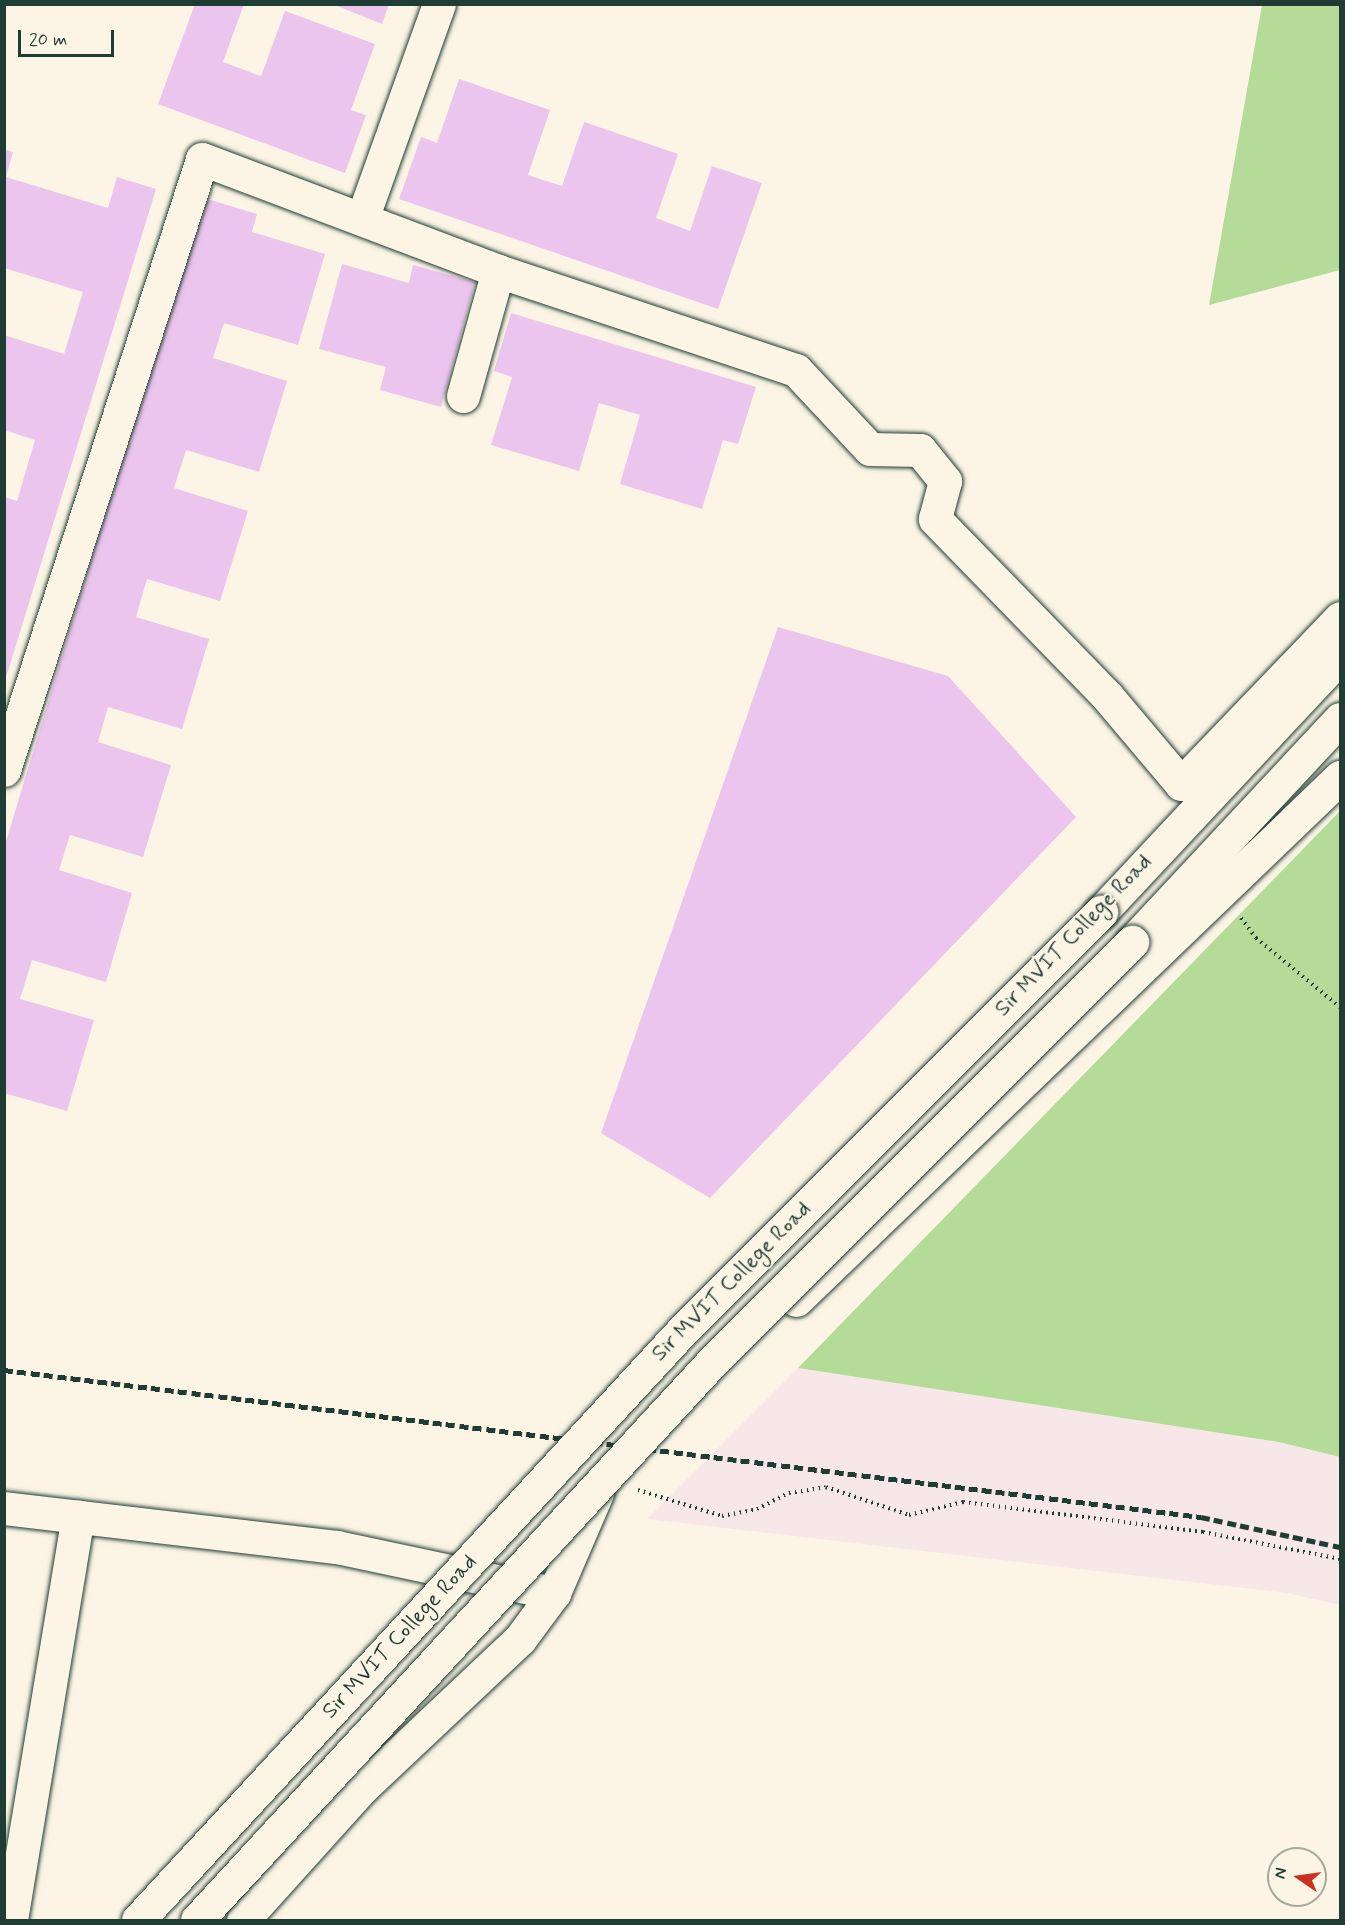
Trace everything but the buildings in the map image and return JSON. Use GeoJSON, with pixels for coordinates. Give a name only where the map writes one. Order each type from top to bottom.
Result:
{"type":"FeatureCollection","features":[{"type":"Feature","properties":{"kind":"main road"},"geometry":{"type":"LineString","coordinates":[[362,219],[439,4]]}},
{"type":"Feature","properties":{"kind":"main road"},"geometry":{"type":"LineString","coordinates":[[4,770],[202,159],[498,271],[796,370],[870,449],[920,450],[945,481],[935,519],[1107,696],[1181,784],[1341,618]]}},
{"type":"Feature","properties":{"kind":"main road"},"geometry":{"type":"LineString","coordinates":[[463,396],[498,271]]}},
{"type":"Feature","properties":{"kind":"main road","name":"Sir MVIT College Road"},"geometry":{"type":"LineString","coordinates":[[138,1920],[682,1331],[1101,912],[1341,657]]}},
{"type":"Feature","properties":{"kind":"main road","name":"Sir MVIT College Road"},"geometry":{"type":"LineString","coordinates":[[197,1920],[713,1361],[1132,942],[1341,719]]}},
{"type":"Feature","properties":{"kind":"main road"},"geometry":{"type":"LineString","coordinates":[[243,1920],[362,1788],[520,1639],[554,1593],[593,1498],[1341,777]]}},
{"type":"Feature","properties":{"kind":"main road"},"geometry":{"type":"LineString","coordinates":[[4,1508],[337,1547],[554,1593]]}},
{"type":"Feature","properties":{"kind":"main road"},"geometry":{"type":"LineString","coordinates":[[11,1920],[78,1517]]}},
{"type":"Feature","properties":{"kind":"path"},"geometry":{"type":"LineString","coordinates":[[1221,893],[1256,938],[1341,1007]]}},
{"type":"Feature","properties":{"kind":"path"},"geometry":{"type":"LineString","coordinates":[[609,1482],[722,1516],[757,1509],[789,1493],[826,1487],[909,1515],[963,1502],[1203,1532],[1341,1559]]}},
{"type":"Feature","properties":{"kind":"shaded area"},"geometry":{"type":"Polygon","coordinates":[[[798,1368],[1279,1442],[1340,1457],[1340,1605],[1287,1593],[647,1519],[798,1368]]]}},
{"type":"Feature","properties":{"kind":"green space"},"geometry":{"type":"Polygon","coordinates":[[[1262,5],[1340,5],[1340,270],[1209,305],[1262,5]]]}},
{"type":"Feature","properties":{"kind":"green space"},"geometry":{"type":"Polygon","coordinates":[[[1340,811],[1340,1457],[1279,1442],[798,1368],[1340,811]]]}},
{"type":"Feature","properties":{"kind":"railway"},"geometry":{"type":"LineString","coordinates":[[4,1370],[1201,1517],[1340,1547]]}}]}
